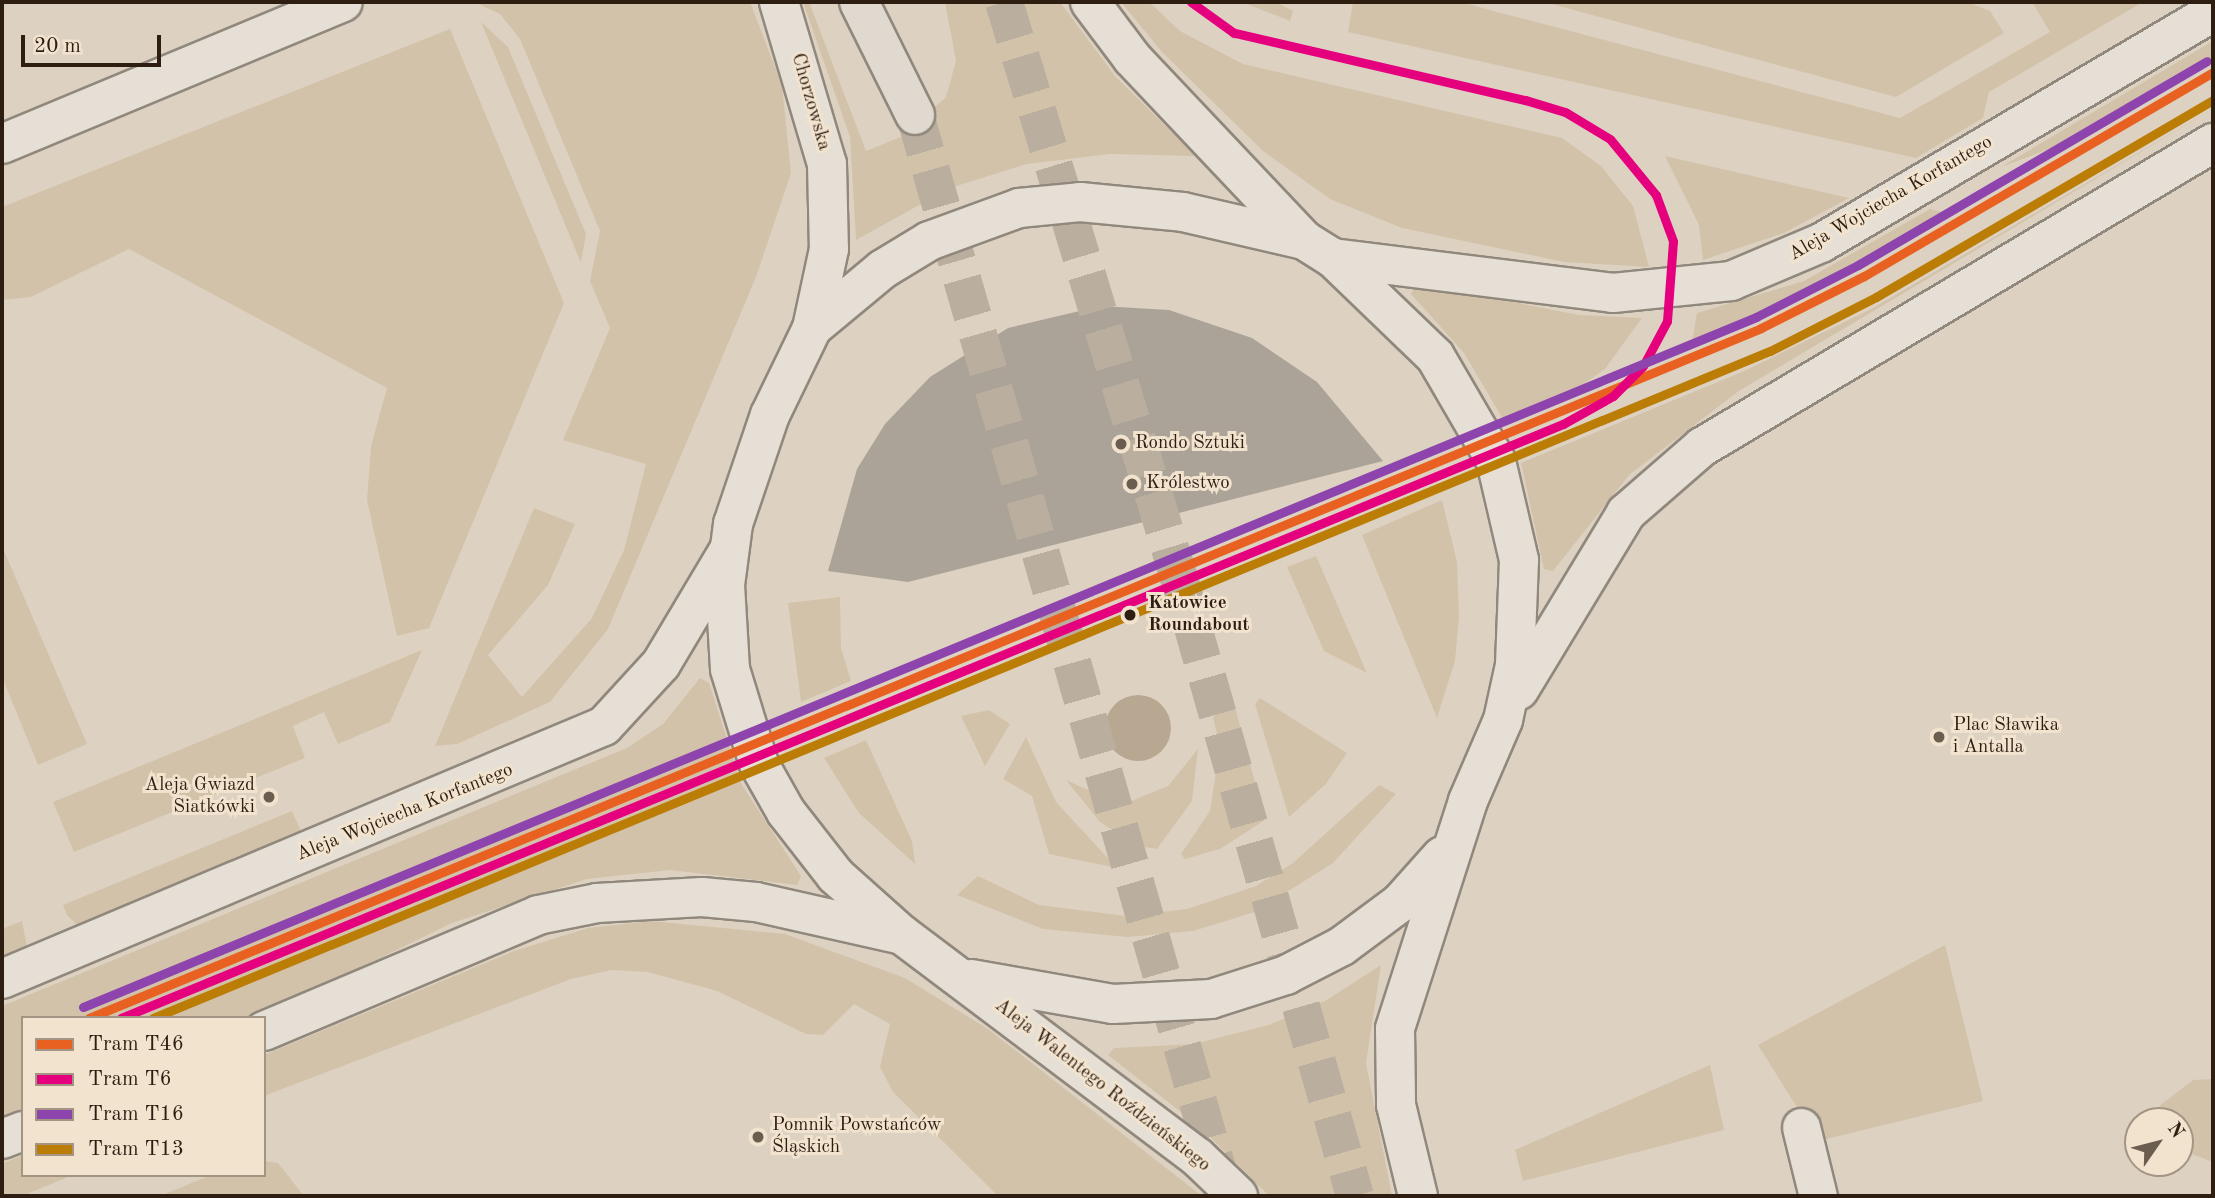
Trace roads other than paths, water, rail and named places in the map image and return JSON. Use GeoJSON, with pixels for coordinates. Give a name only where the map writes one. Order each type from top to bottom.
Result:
{"type":"FeatureCollection","features":[{"type":"Feature","properties":{"kind":"main road"},"geometry":{"type":"LineString","coordinates":[[2,144],[343,2]]}},
{"type":"Feature","properties":{"kind":"main road","name":"Chorzowska"},"geometry":{"type":"LineString","coordinates":[[729,550],[746,479],[812,328],[829,249],[827,164],[779,2]]}},
{"type":"Feature","properties":{"kind":"main road"},"geometry":{"type":"LineString","coordinates":[[859,2],[915,115],[887,2]]}},
{"type":"Feature","properties":{"kind":"main road"},"geometry":{"type":"LineString","coordinates":[[1090,2],[1132,58],[1318,249],[1435,356],[1496,461],[1519,573],[1515,665],[1503,720]]}},
{"type":"Feature","properties":{"kind":"main road","name":"Aleja Wojciecha Korfantego"},"geometry":{"type":"LineString","coordinates":[[812,328],[883,269],[929,241],[1019,208],[1080,202],[1170,211],[1318,249],[1613,293],[1731,281],[1821,243],[2213,12]]}},
{"type":"Feature","properties":{"kind":"main road"},"geometry":{"type":"LineString","coordinates":[[1418,1196],[1396,1105],[1395,1029],[1454,842],[1503,720],[1626,513],[1661,479],[1751,415],[2213,143]]}},
{"type":"Feature","properties":{"kind":"main road"},"geometry":{"type":"LineString","coordinates":[[729,550],[730,669],[759,764],[809,845],[902,935]]}},
{"type":"Feature","properties":{"kind":"main road","name":"Aleja Wojciecha Korfantego"},"geometry":{"type":"LineString","coordinates":[[2,979],[593,733],[638,696],[729,550]]}},
{"type":"Feature","properties":{"kind":"main road"},"geometry":{"type":"LineString","coordinates":[[965,978],[1113,1004],[1166,1006],[1250,988],[1315,962],[1374,926],[1454,842]]}},
{"type":"Feature","properties":{"kind":"main road"},"geometry":{"type":"LineString","coordinates":[[266,1030],[538,915],[597,903],[702,897],[756,902],[902,935]]}},
{"type":"Feature","properties":{"kind":"main road","name":"Aleja Walentego Roździeńskiego"},"geometry":{"type":"LineString","coordinates":[[902,935],[965,978],[1197,1157],[1237,1196]]}},
{"type":"Feature","properties":{"kind":"main road"},"geometry":{"type":"LineString","coordinates":[[2,1139],[21,1131]]}},
{"type":"Feature","properties":{"kind":"street"},"geometry":{"type":"LineString","coordinates":[[1801,1127],[1818,1196]]}},
{"type":"Feature","properties":{"kind":"tunnel"},"geometry":{"type":"LineString","coordinates":[[1004,2],[1176,568],[1355,1196]]}},
{"type":"Feature","properties":{"kind":"tunnel"},"geometry":{"type":"LineString","coordinates":[[915,115],[1225,1196]]}},
{"type":"Feature","properties":{"kind":"tram line","name":"T6"},"geometry":{"type":"LineString","coordinates":[[126,1016],[1563,424],[1613,396],[1643,366],[1667,321],[1673,241],[1656,195],[1610,139],[1565,112],[1525,100],[1234,33],[1191,2]]}},
{"type":"Feature","properties":{"kind":"tram line","name":"T16"},"geometry":{"type":"LineString","coordinates":[[83,1007],[1756,317],[1858,265],[2207,61]]}},
{"type":"Feature","properties":{"kind":"tram line","name":"T46"},"geometry":{"type":"LineString","coordinates":[[94,1016],[1761,328],[1864,276],[2213,72]]}},
{"type":"Feature","properties":{"kind":"tram line","name":"T13"},"geometry":{"type":"LineString","coordinates":[[158,1016],[1770,351],[1876,297],[2213,100]]}},
{"type":"Feature","properties":{"kind":"place","name":"Rondo Sztuki"},"geometry":{"type":"Point","coordinates":[1121,444]}},
{"type":"Feature","properties":{"kind":"place","name":"Królestwo"},"geometry":{"type":"Point","coordinates":[1132,484]}},
{"type":"Feature","properties":{"kind":"place","name":"Katowice Roundabout"},"geometry":{"type":"Point","coordinates":[1130,615]}},
{"type":"Feature","properties":{"kind":"place","name":"Plac Sławika i Antalla"},"geometry":{"type":"Point","coordinates":[1939,737]}},
{"type":"Feature","properties":{"kind":"place","name":"Aleja Gwiazd Siatkówki"},"geometry":{"type":"Point","coordinates":[269,797]}},
{"type":"Feature","properties":{"kind":"place","name":"Pomnik Powstańców Śląskich"},"geometry":{"type":"Point","coordinates":[758,1137]}}]}
